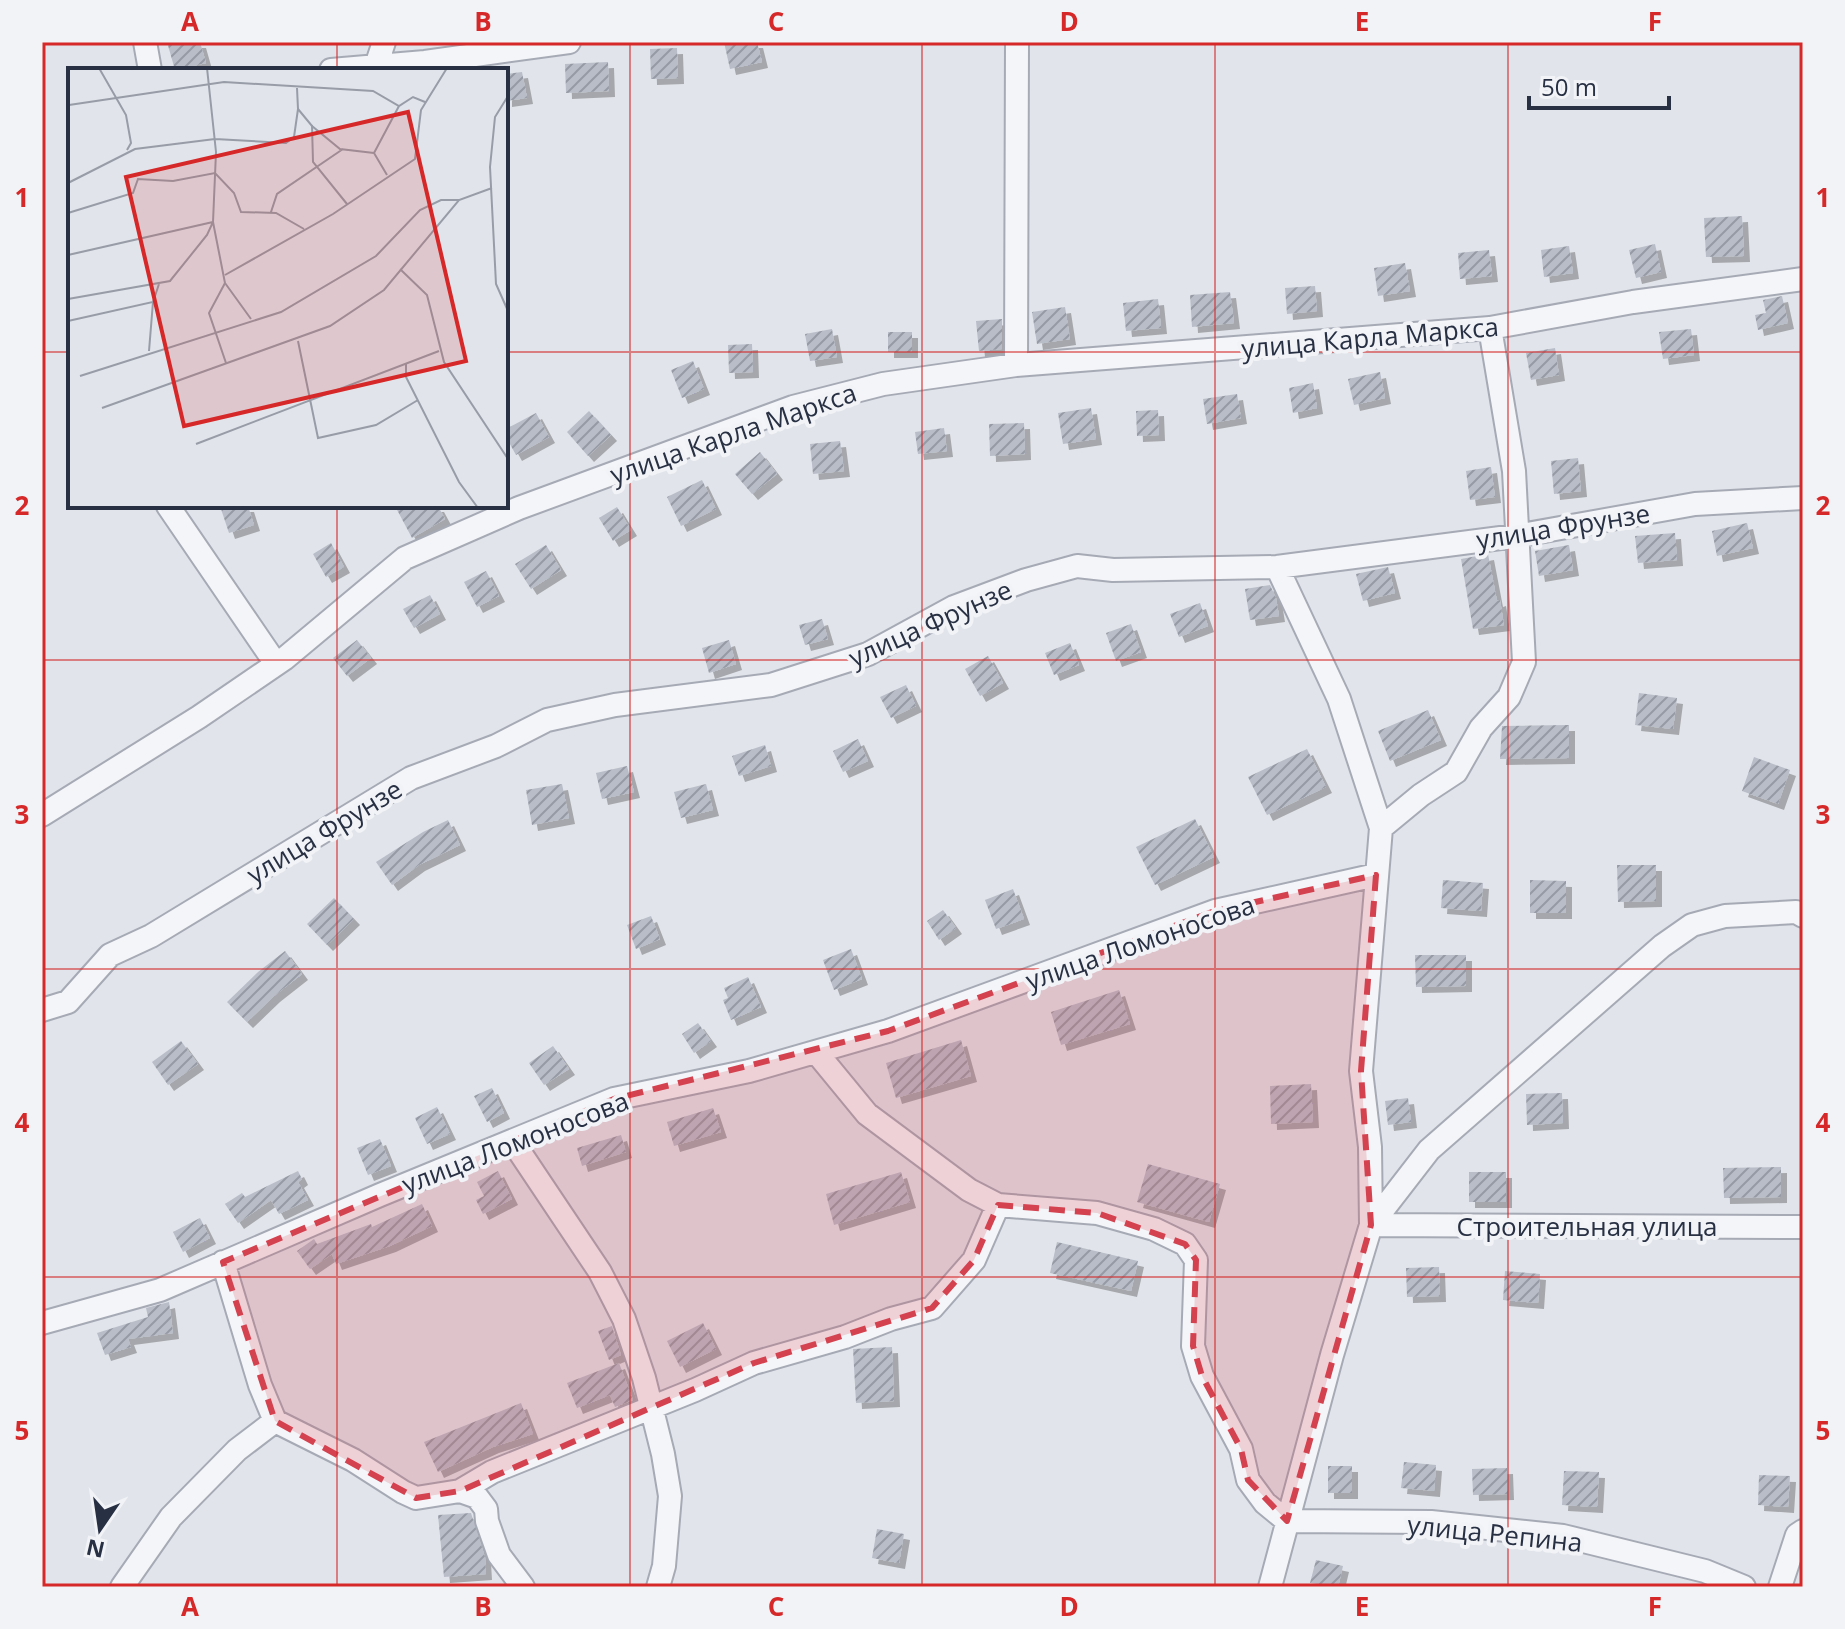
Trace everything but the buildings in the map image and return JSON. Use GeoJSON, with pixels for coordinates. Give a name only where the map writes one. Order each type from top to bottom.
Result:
{"type":"FeatureCollection","features":[{"type":"Feature","properties":{"kind":"street"},"geometry":{"type":"LineString","coordinates":[[145,42],[150,68]]}},
{"type":"Feature","properties":{"kind":"street"},"geometry":{"type":"LineString","coordinates":[[376,66],[384,42]]}},
{"type":"Feature","properties":{"kind":"street"},"geometry":{"type":"LineString","coordinates":[[354,68],[569,42]]}},
{"type":"Feature","properties":{"kind":"street"},"geometry":{"type":"LineString","coordinates":[[1016,365],[1017,42]]}},
{"type":"Feature","properties":{"kind":"street","name":"улица Карла Маркса"},"geometry":{"type":"LineString","coordinates":[[42,815],[199,717],[276,664],[405,558],[519,508],[793,407],[883,384],[1016,365],[1490,328],[1633,302],[1803,279]]}},
{"type":"Feature","properties":{"kind":"street"},"geometry":{"type":"LineString","coordinates":[[1381,828],[1421,795],[1456,772],[1481,728],[1509,697],[1524,662],[1514,471],[1490,328]]}},
{"type":"Feature","properties":{"kind":"street","name":"улица Фрунзе"},"geometry":{"type":"LineString","coordinates":[[42,1010],[68,1002],[110,955],[151,936],[411,778],[496,746],[547,720],[615,705],[771,685],[868,654],[954,607],[1026,580],[1077,566],[1113,570],[1277,567],[1516,536],[1695,504],[1803,498]]}},
{"type":"Feature","properties":{"kind":"street"},"geometry":{"type":"LineString","coordinates":[[169,508],[276,664]]}},
{"type":"Feature","properties":{"kind":"street"},"geometry":{"type":"LineString","coordinates":[[1270,1587],[1332,1355],[1371,1225],[1370,1147],[1361,1071],[1381,828],[1339,699],[1277,567]]}},
{"type":"Feature","properties":{"kind":"street","name":"улица Ломоносова"},"geometry":{"type":"LineString","coordinates":[[42,1323],[160,1290],[614,1099],[749,1071],[888,1031],[1215,911],[1376,875]]}},
{"type":"Feature","properties":{"kind":"street"},"geometry":{"type":"LineString","coordinates":[[1371,1225],[1429,1150],[1662,946],[1692,925],[1725,916],[1801,909]]}},
{"type":"Feature","properties":{"kind":"street"},"geometry":{"type":"LineString","coordinates":[[816,1052],[867,1114],[932,1166],[969,1190],[998,1205],[1097,1213],[1154,1229],[1185,1244],[1196,1260],[1193,1346],[1202,1376],[1241,1449],[1248,1480],[1265,1503],[1287,1521]]}},
{"type":"Feature","properties":{"kind":"street"},"geometry":{"type":"LineString","coordinates":[[513,1142],[600,1272],[624,1319],[644,1378],[670,1496],[664,1566],[658,1587]]}},
{"type":"Feature","properties":{"kind":"street"},"geometry":{"type":"LineString","coordinates":[[223,1262],[260,1385],[275,1421],[353,1460],[416,1498],[460,1491],[492,1472],[754,1363],[932,1308],[974,1260],[998,1205]]}},
{"type":"Feature","properties":{"kind":"street","name":"Строительная улица"},"geometry":{"type":"LineString","coordinates":[[1371,1225],[1803,1227]]}},
{"type":"Feature","properties":{"kind":"street"},"geometry":{"type":"LineString","coordinates":[[122,1587],[171,1517],[237,1450],[275,1421]]}},
{"type":"Feature","properties":{"kind":"street"},"geometry":{"type":"LineString","coordinates":[[460,1491],[477,1497],[486,1509],[499,1555],[523,1587]]}},
{"type":"Feature","properties":{"kind":"street","name":"улица Репина"},"geometry":{"type":"LineString","coordinates":[[1287,1521],[1431,1522],[1563,1536],[1705,1571],[1744,1587]]}},
{"type":"Feature","properties":{"kind":"street"},"geometry":{"type":"LineString","coordinates":[[1780,1587],[1797,1535],[1803,1531]]}},
{"type":"Feature","properties":{"kind":"highlighted area"},"geometry":{"type":"Polygon","coordinates":[[[1376,875],[1361,1071],[1371,1225],[1287,1521],[1248,1480],[1241,1449],[1202,1376],[1193,1346],[1196,1260],[1185,1244],[1097,1213],[998,1205],[974,1260],[932,1308],[754,1363],[460,1491],[416,1498],[275,1421],[223,1262],[614,1099],[888,1031],[1215,911],[1376,875]]]}}]}
